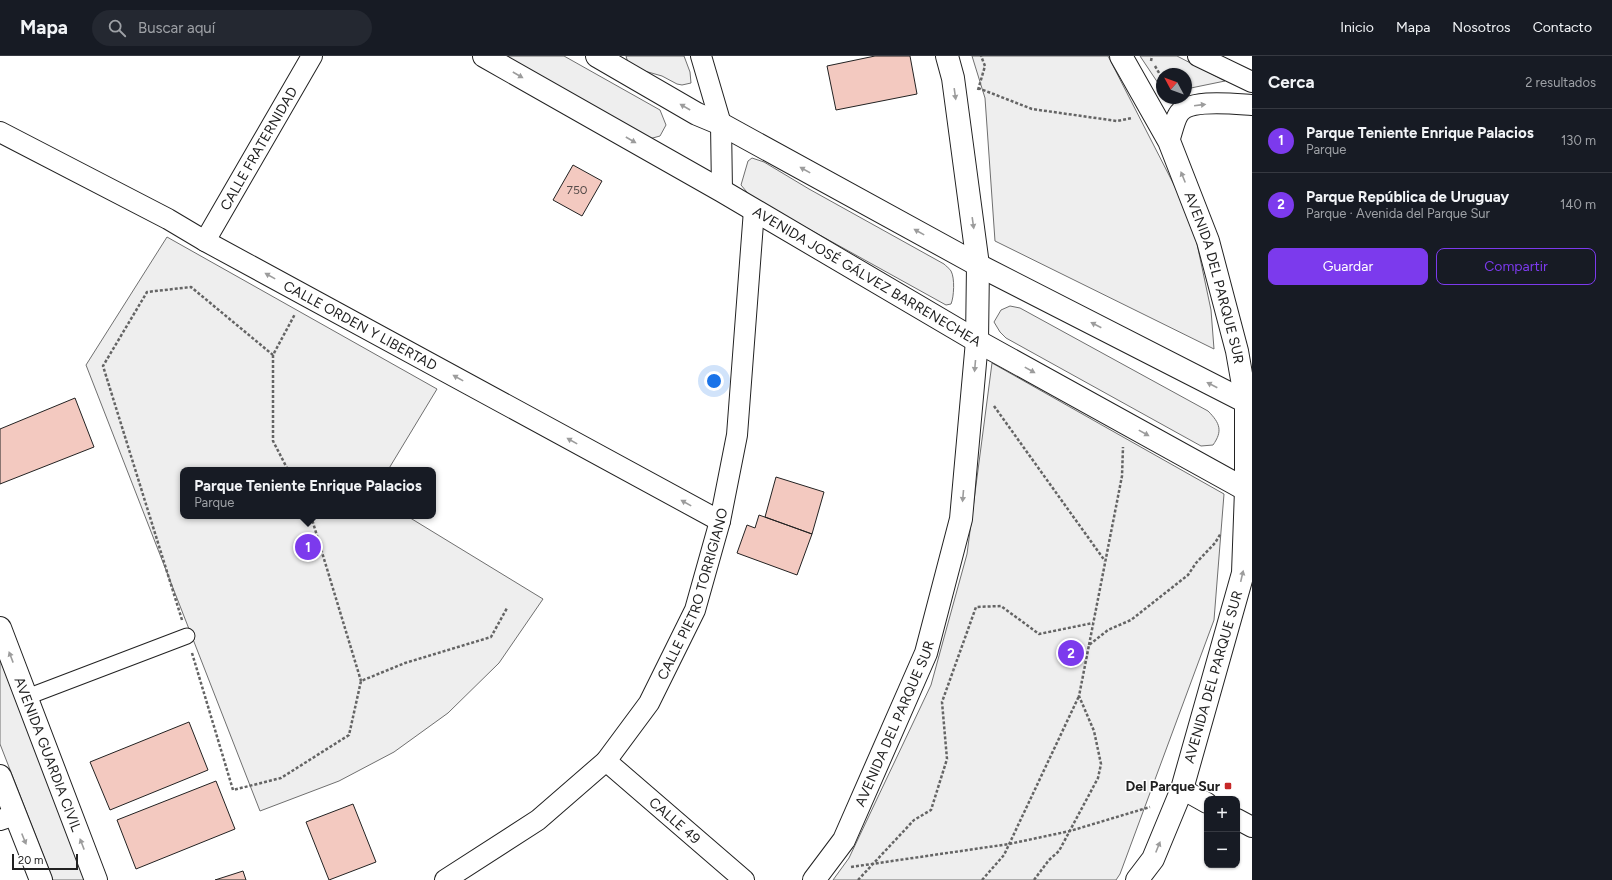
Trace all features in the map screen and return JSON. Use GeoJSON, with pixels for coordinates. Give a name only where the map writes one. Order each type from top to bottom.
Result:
{"type":"FeatureCollection","features":[{"type":"Feature","properties":{"kind":"main road","name":"AVENIDA JOSÉ GÁLVEZ BARRENECHEA"},"geometry":{"type":"LineString","coordinates":[[484,56],[722,191],[977,341],[1249,491]]}},
{"type":"Feature","properties":{"kind":"main road","name":"AVENIDA DEL PARQUE SUR"},"geometry":{"type":"LineString","coordinates":[[817,875],[844,840],[926,653],[961,519],[977,341],[978,265],[953,78],[947,56]]}},
{"type":"Feature","properties":{"kind":"main road","name":"AVENIDA DEL PARQUE SUR"},"geometry":{"type":"LineString","coordinates":[[1121,56],[1169,141],[1208,241],[1237,351],[1249,404],[1249,491],[1243,573],[1179,794],[1153,859],[1137,880]]}},
{"type":"Feature","properties":{"kind":"main road"},"geometry":{"type":"LineString","coordinates":[[603,57],[697,114],[721,124],[978,265],[1249,404]]}},
{"type":"Feature","properties":{"kind":"main road","name":"AVENIDA GUARDIA CIVIL"},"geometry":{"type":"LineString","coordinates":[[0,628],[96,880]]}},
{"type":"Feature","properties":{"kind":"main road"},"geometry":{"type":"LineString","coordinates":[[0,776],[7,817],[41,880]]}},
{"type":"Feature","properties":{"kind":"street","name":"CALLE FRATERNIDAD"},"geometry":{"type":"LineString","coordinates":[[205,241],[312,56]]}},
{"type":"Feature","properties":{"kind":"street"},"geometry":{"type":"LineString","coordinates":[[701,56],[721,124],[722,191]]}},
{"type":"Feature","properties":{"kind":"street"},"geometry":{"type":"LineString","coordinates":[[1198,56],[1252,82]]}},
{"type":"Feature","properties":{"kind":"street"},"geometry":{"type":"LineString","coordinates":[[1169,141],[1178,114],[1184,108],[1199,104],[1252,105]]}},
{"type":"Feature","properties":{"kind":"street","name":"CALLE ORDEN Y LIBERTAD"},"geometry":{"type":"LineString","coordinates":[[0,132],[168,219],[205,241],[720,522]]}},
{"type":"Feature","properties":{"kind":"street","name":"CALLE PIETRO TORRIGIANO"},"geometry":{"type":"LineString","coordinates":[[445,880],[538,820],[606,761],[649,704],[695,610],[720,522],[737,435],[754,210]]}},
{"type":"Feature","properties":{"kind":"street"},"geometry":{"type":"LineString","coordinates":[[27,697],[187,636]]}},
{"type":"Feature","properties":{"kind":"street","name":"CALLE 49"},"geometry":{"type":"LineString","coordinates":[[606,761],[744,880]]}},
{"type":"Feature","properties":{"kind":"street"},"geometry":{"type":"LineString","coordinates":[[1179,794],[1204,802]]}},
{"type":"Feature","properties":{"kind":"street"},"geometry":{"type":"LineString","coordinates":[[1240,821],[1252,828]]}},
{"type":"Feature","properties":{"kind":"path"},"geometry":{"type":"LineString","coordinates":[[1151,61],[1152,56]]}},
{"type":"Feature","properties":{"kind":"path"},"geometry":{"type":"LineString","coordinates":[[953,78],[1032,109],[1117,121],[1154,114]]}},
{"type":"Feature","properties":{"kind":"path"},"geometry":{"type":"LineString","coordinates":[[273,355],[191,287],[147,292],[103,366],[233,790],[281,778],[349,735],[361,681],[312,519]]}},
{"type":"Feature","properties":{"kind":"path"},"geometry":{"type":"LineString","coordinates":[[286,467],[273,441],[273,355],[305,295]]}},
{"type":"Feature","properties":{"kind":"path"},"geometry":{"type":"LineString","coordinates":[[974,378],[1105,561]]}},
{"type":"Feature","properties":{"kind":"path"},"geometry":{"type":"LineString","coordinates":[[982,880],[1004,856],[1079,696],[1122,476],[1125,422]]}},
{"type":"Feature","properties":{"kind":"path"},"geometry":{"type":"LineString","coordinates":[[1089,645],[1108,630],[1131,620],[1188,575],[1196,563],[1215,543],[1223,530]]}},
{"type":"Feature","properties":{"kind":"path"},"geometry":{"type":"LineString","coordinates":[[858,880],[914,820],[931,810],[947,759],[942,702],[976,607],[1001,606],[1039,634],[1093,623]]}},
{"type":"Feature","properties":{"kind":"path"},"geometry":{"type":"LineString","coordinates":[[361,681],[405,662],[490,638],[507,608]]}},
{"type":"Feature","properties":{"kind":"path"},"geometry":{"type":"LineString","coordinates":[[1034,880],[1049,860],[1059,850],[1098,778],[1101,764],[1094,731],[1079,696]]}},
{"type":"Feature","properties":{"kind":"path"},"geometry":{"type":"LineString","coordinates":[[817,875],[1009,844],[1070,831],[1179,794]]}},
{"type":"Feature","properties":{"kind":"shaded area"},"geometry":{"type":"Polygon","coordinates":[[[505,56],[564,56],[660,110],[666,125],[660,136],[649,139],[505,56]]]}},
{"type":"Feature","properties":{"kind":"shaded area"},"geometry":{"type":"Polygon","coordinates":[[[626,56],[684,56],[690,72],[691,83],[682,85],[677,84],[662,76],[634,68],[628,63],[626,56]]]}},
{"type":"Feature","properties":{"kind":"shaded area"},"geometry":{"type":"Polygon","coordinates":[[[972,56],[1108,56],[1192,220],[1211,310],[1214,349],[995,241],[985,98],[972,56]]]}},
{"type":"Feature","properties":{"kind":"shaded area"},"geometry":{"type":"Polygon","coordinates":[[[1140,56],[1177,56],[1225,81],[1192,88],[1192,68],[1156,68],[1156,80],[1140,56]]]}},
{"type":"Feature","properties":{"kind":"shaded area"},"geometry":{"type":"Polygon","coordinates":[[[752,158],[764,162],[809,189],[944,264],[950,270],[954,283],[951,304],[946,305],[751,197],[741,185],[748,161],[752,158]]]}},
{"type":"Feature","properties":{"kind":"shaded area"},"geometry":{"type":"Polygon","coordinates":[[[167,237],[437,389],[390,467],[180,467],[180,519],[412,519],[543,599],[499,663],[448,713],[394,752],[339,781],[260,811],[86,365],[167,237]]]}},
{"type":"Feature","properties":{"kind":"shaded area"},"geometry":{"type":"Polygon","coordinates":[[[1010,306],[1020,308],[1208,411],[1215,419],[1219,427],[1218,435],[1213,445],[1201,446],[1006,338],[994,322],[1001,310],[1010,306]]]}},
{"type":"Feature","properties":{"kind":"shaded area"},"geometry":{"type":"Polygon","coordinates":[[[992,363],[1224,494],[1214,620],[1120,874],[1116,880],[833,880],[849,858],[931,685],[967,554],[992,363]]]}},
{"type":"Feature","properties":{"kind":"shaded area"},"geometry":{"type":"Polygon","coordinates":[[[0,659],[86,880],[53,880],[0,744],[0,659]]]}},
{"type":"Feature","properties":{"kind":"building"},"geometry":{"type":"Polygon","coordinates":[[[875,56],[910,56],[917,94],[836,110],[827,66],[875,56]]]}},
{"type":"Feature","properties":{"kind":"building"},"geometry":{"type":"Polygon","coordinates":[[[573,165],[602,181],[582,216],[553,200],[573,165]]]}},
{"type":"Feature","properties":{"kind":"building"},"geometry":{"type":"Polygon","coordinates":[[[75,398],[94,447],[0,484],[0,429],[75,398]]]}},
{"type":"Feature","properties":{"kind":"building"},"geometry":{"type":"Polygon","coordinates":[[[776,477],[824,492],[812,534],[765,517],[776,477]]]}},
{"type":"Feature","properties":{"kind":"building"},"geometry":{"type":"Polygon","coordinates":[[[759,515],[812,534],[797,575],[737,553],[747,525],[755,528],[759,515]]]}},
{"type":"Feature","properties":{"kind":"building"},"geometry":{"type":"Polygon","coordinates":[[[189,722],[208,770],[110,810],[90,762],[189,722]]]}},
{"type":"Feature","properties":{"kind":"building"},"geometry":{"type":"Polygon","coordinates":[[[216,781],[235,829],[136,869],[117,820],[216,781]]]}},
{"type":"Feature","properties":{"kind":"building"},"geometry":{"type":"Polygon","coordinates":[[[353,804],[376,862],[329,880],[306,822],[353,804]]]}},
{"type":"Feature","properties":{"kind":"building"},"geometry":{"type":"Polygon","coordinates":[[[243,871],[246,880],[215,880],[243,871]]]}},
{"type":"Feature","properties":{"kind":"place","name":"Parque Teniente Enrique Palacios"},"geometry":{"type":"Point","coordinates":[308,547]}},
{"type":"Feature","properties":{"kind":"place","name":"Parque República de Uruguay"},"geometry":{"type":"Point","coordinates":[1071,653]}},
{"type":"Feature","properties":{"kind":"place","name":"Del Parque Sur"},"geometry":{"type":"Point","coordinates":[1228,786]}}]}
